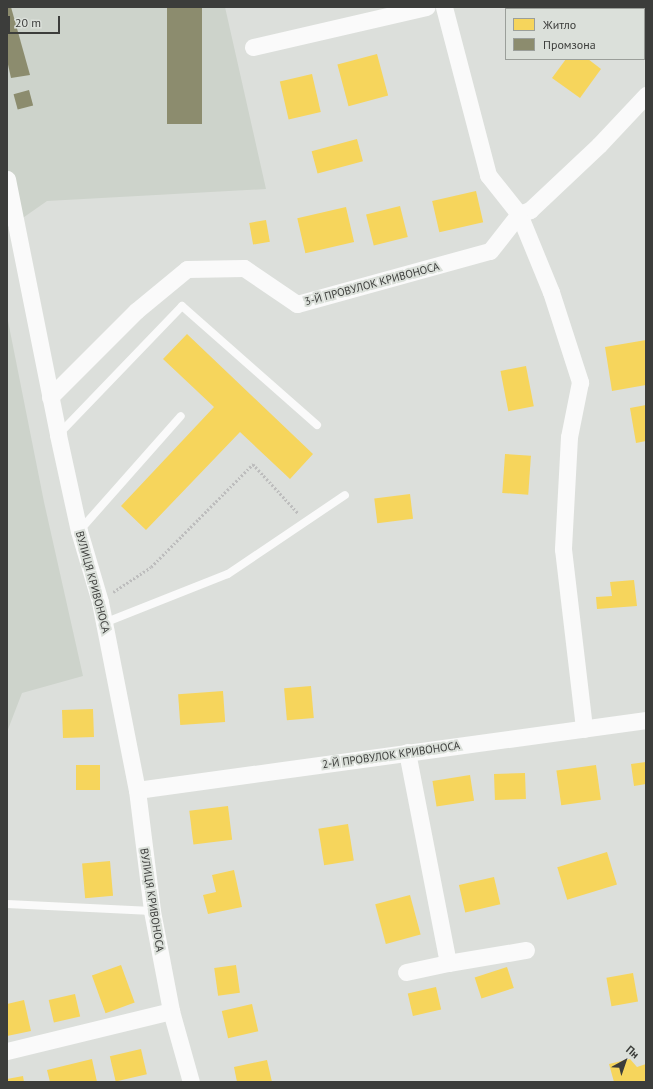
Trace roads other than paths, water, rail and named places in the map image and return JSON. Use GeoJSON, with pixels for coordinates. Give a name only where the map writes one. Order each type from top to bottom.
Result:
{"type":"FeatureCollection","features":[{"type":"Feature","properties":{"kind":"street"},"geometry":{"type":"LineString","coordinates":[[253,47],[426,7]]}},
{"type":"Feature","properties":{"kind":"street"},"geometry":{"type":"LineString","coordinates":[[444,7],[488,175],[519,214],[551,292],[580,382],[569,437],[563,549],[584,729]]}},
{"type":"Feature","properties":{"kind":"street"},"geometry":{"type":"LineString","coordinates":[[519,214],[530,210],[536,205],[599,145],[646,95]]}},
{"type":"Feature","properties":{"kind":"street","name":"ВУЛИЦЯ КРИВОНОСА"},"geometry":{"type":"LineString","coordinates":[[8,189],[79,531],[100,602],[136,790],[152,911],[171,1011],[191,1082]]}},
{"type":"Feature","properties":{"kind":"street","name":"3-Й ПРОВУЛОК КРИВОНОСА"},"geometry":{"type":"LineString","coordinates":[[50,397],[136,311],[187,269],[244,268],[297,304],[490,251],[519,214]]}},
{"type":"Feature","properties":{"kind":"street","name":"2-Й ПРОВУЛОК КРИВОНОСА"},"geometry":{"type":"LineString","coordinates":[[136,790],[646,720]]}},
{"type":"Feature","properties":{"kind":"street"},"geometry":{"type":"LineString","coordinates":[[407,752],[448,963]]}},
{"type":"Feature","properties":{"kind":"street"},"geometry":{"type":"LineString","coordinates":[[406,972],[448,963],[526,950]]}},
{"type":"Feature","properties":{"kind":"street"},"geometry":{"type":"LineString","coordinates":[[7,1051],[171,1011]]}},
{"type":"Feature","properties":{"kind":"lane"},"geometry":{"type":"LineString","coordinates":[[58,435],[182,306],[317,425]]}},
{"type":"Feature","properties":{"kind":"lane"},"geometry":{"type":"LineString","coordinates":[[79,531],[181,416]]}},
{"type":"Feature","properties":{"kind":"lane"},"geometry":{"type":"LineString","coordinates":[[104,623],[228,574],[345,495]]}},
{"type":"Feature","properties":{"kind":"lane"},"geometry":{"type":"LineString","coordinates":[[7,904],[152,911]]}}]}
